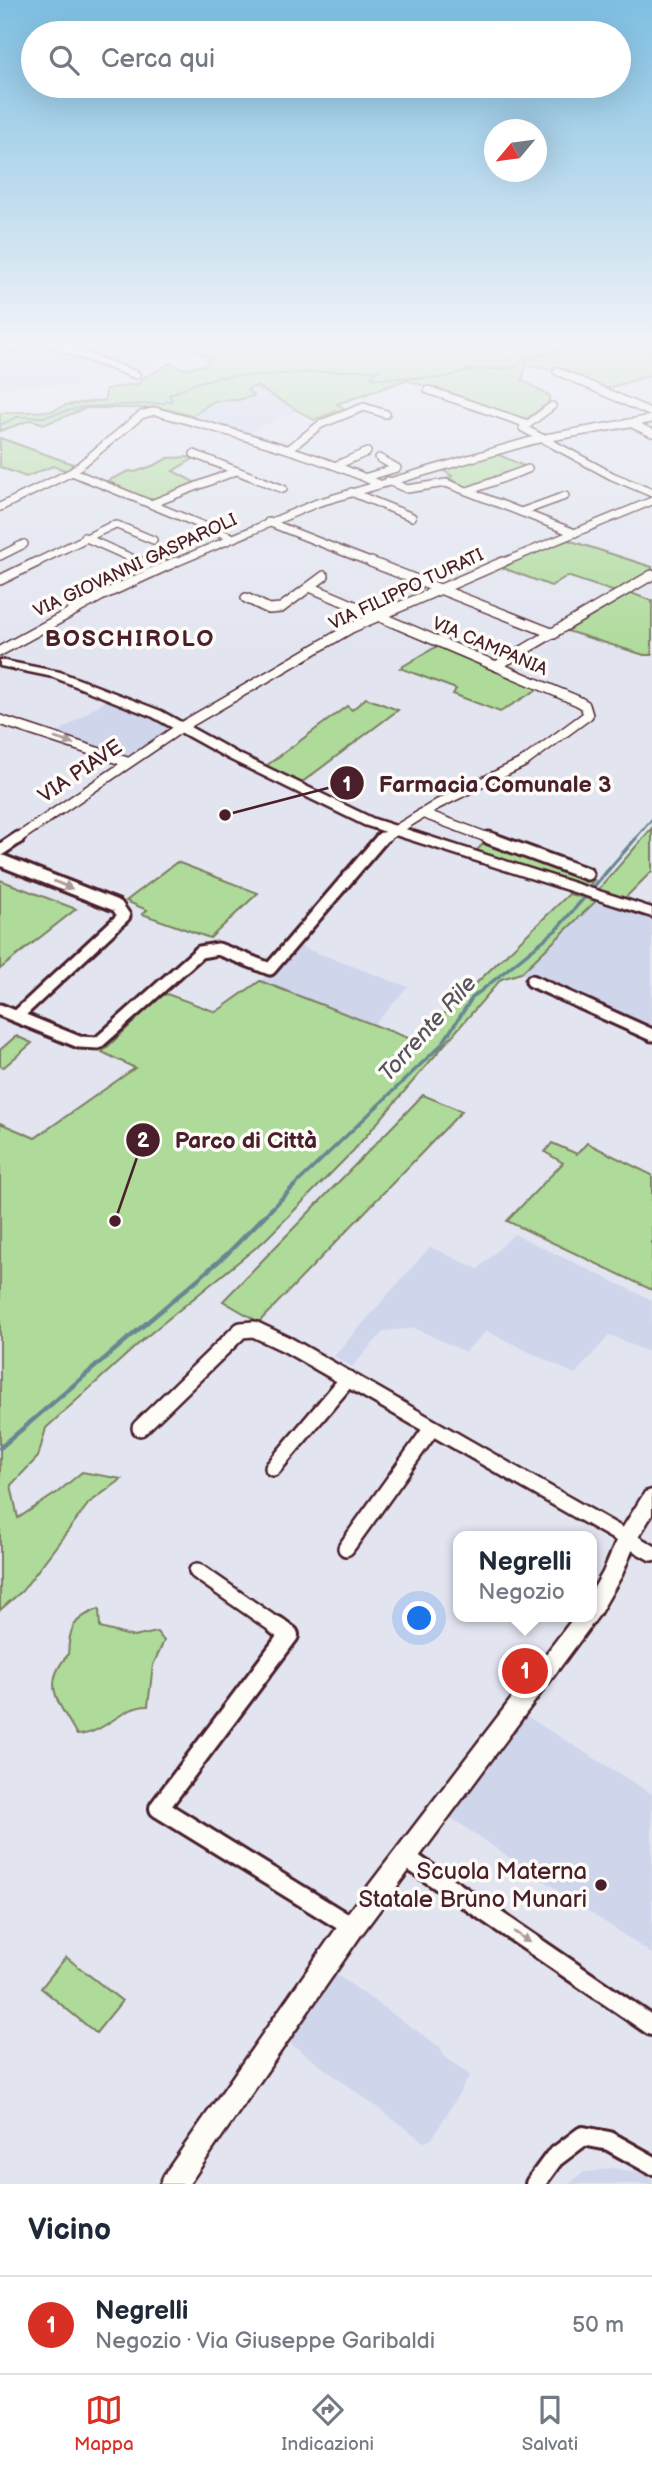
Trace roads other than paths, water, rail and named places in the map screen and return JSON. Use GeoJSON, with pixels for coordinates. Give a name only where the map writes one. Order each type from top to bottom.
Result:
{"type":"FeatureCollection","features":[{"type":"Feature","properties":{"kind":"street"},"geometry":{"type":"LineString","coordinates":[[0,507],[72,472],[103,447]]}},
{"type":"Feature","properties":{"kind":"street"},"geometry":{"type":"LineString","coordinates":[[282,447],[407,489],[442,482],[575,533]]}},
{"type":"Feature","properties":{"kind":"street","name":"VIA GIOVANNI GASPAROLI"},"geometry":{"type":"LineString","coordinates":[[1,659],[42,625],[231,537],[351,492],[512,447]]}},
{"type":"Feature","properties":{"kind":"street"},"geometry":{"type":"LineString","coordinates":[[560,447],[612,476],[652,493]]}},
{"type":"Feature","properties":{"kind":"street"},"geometry":{"type":"LineString","coordinates":[[337,465],[367,452]]}},
{"type":"Feature","properties":{"kind":"street"},"geometry":{"type":"LineString","coordinates":[[194,454],[283,489]]}},
{"type":"Feature","properties":{"kind":"street"},"geometry":{"type":"LineString","coordinates":[[367,477],[397,468],[379,458]]}},
{"type":"Feature","properties":{"kind":"street"},"geometry":{"type":"LineString","coordinates":[[468,491],[528,470]]}},
{"type":"Feature","properties":{"kind":"street"},"geometry":{"type":"LineString","coordinates":[[152,504],[236,471]]}},
{"type":"Feature","properties":{"kind":"street"},"geometry":{"type":"LineString","coordinates":[[72,472],[231,537]]}},
{"type":"Feature","properties":{"kind":"street"},"geometry":{"type":"LineString","coordinates":[[351,492],[412,517]]}},
{"type":"Feature","properties":{"kind":"street"},"geometry":{"type":"LineString","coordinates":[[521,512],[565,496]]}},
{"type":"Feature","properties":{"kind":"street","name":"VIA FILIPPO TURATI"},"geometry":{"type":"LineString","coordinates":[[183,726],[377,616],[652,501]]}},
{"type":"Feature","properties":{"kind":"street"},"geometry":{"type":"LineString","coordinates":[[268,522],[554,634]]}},
{"type":"Feature","properties":{"kind":"street"},"geometry":{"type":"LineString","coordinates":[[0,580],[84,537],[117,525],[152,540]]}},
{"type":"Feature","properties":{"kind":"street"},"geometry":{"type":"LineString","coordinates":[[84,537],[147,565]]}},
{"type":"Feature","properties":{"kind":"street"},"geometry":{"type":"LineString","coordinates":[[0,556],[24,544]]}},
{"type":"Feature","properties":{"kind":"street"},"geometry":{"type":"LineString","coordinates":[[499,665],[652,575]]}},
{"type":"Feature","properties":{"kind":"street"},"geometry":{"type":"LineString","coordinates":[[246,598],[275,610],[324,576]]}},
{"type":"Feature","properties":{"kind":"street"},"geometry":{"type":"LineString","coordinates":[[310,587],[377,616]]}},
{"type":"Feature","properties":{"kind":"street","name":"VIA CAMPANIA"},"geometry":{"type":"LineString","coordinates":[[377,616],[499,665],[578,701],[588,710],[584,719],[524,762],[422,813]]}},
{"type":"Feature","properties":{"kind":"street"},"geometry":{"type":"LineString","coordinates":[[1,659],[56,674],[183,726],[233,756],[369,822],[652,913]]}},
{"type":"Feature","properties":{"kind":"street"},"geometry":{"type":"LineString","coordinates":[[0,720],[127,762]]}},
{"type":"Feature","properties":{"kind":"street","name":"VIA PIAVE"},"geometry":{"type":"LineString","coordinates":[[0,850],[183,726]]}},
{"type":"Feature","properties":{"kind":"street"},"geometry":{"type":"LineString","coordinates":[[0,1010],[79,1042],[98,1043],[200,952],[218,949],[270,969],[379,840],[422,813],[587,874]]}},
{"type":"Feature","properties":{"kind":"street"},"geometry":{"type":"LineString","coordinates":[[0,860],[117,906],[124,916],[17,1016]]}},
{"type":"Feature","properties":{"kind":"street"},"geometry":{"type":"LineString","coordinates":[[532,981],[652,1035]]}},
{"type":"Feature","properties":{"kind":"street"},"geometry":{"type":"LineString","coordinates":[[140,1428],[241,1330],[254,1329],[348,1379],[652,1553]]}},
{"type":"Feature","properties":{"kind":"street"},"geometry":{"type":"LineString","coordinates":[[273,1468],[348,1379]]}},
{"type":"Feature","properties":{"kind":"street"},"geometry":{"type":"LineString","coordinates":[[346,1548],[432,1428]]}},
{"type":"Feature","properties":{"kind":"street"},"geometry":{"type":"LineString","coordinates":[[597,1600],[612,1575],[626,1538],[652,1498]]}},
{"type":"Feature","properties":{"kind":"street"},"geometry":{"type":"LineString","coordinates":[[197,1572],[289,1635],[159,1808],[352,1927]]}},
{"type":"Feature","properties":{"kind":"street"},"geometry":{"type":"LineString","coordinates":[[173,2184],[352,1927],[582,1622]]}},
{"type":"Feature","properties":{"kind":"street"},"geometry":{"type":"LineString","coordinates":[[405,1857],[652,2026]]}},
{"type":"Feature","properties":{"kind":"street"},"geometry":{"type":"LineString","coordinates":[[535,2184],[554,2158],[583,2136],[610,2141],[652,2165]]}},
{"type":"Feature","properties":{"kind":"waterway","name":"Torrente Rile"},"geometry":{"type":"LineString","coordinates":[[634,840],[652,819]]}},
{"type":"Feature","properties":{"kind":"waterway","name":"Torrente Rile"},"geometry":{"type":"LineString","coordinates":[[293,1187],[442,1044],[472,998],[556,930],[636,838]]}},
{"type":"Feature","properties":{"kind":"waterway","name":"Torrente Rile"},"geometry":{"type":"LineString","coordinates":[[0,1448],[226,1255],[293,1187]]}},
{"type":"Feature","properties":{"kind":"place","name":"Farmacia Comunale 3"},"geometry":{"type":"Point","coordinates":[225,815]}},
{"type":"Feature","properties":{"kind":"place","name":"Parco di Città"},"geometry":{"type":"Point","coordinates":[115,1221]}},
{"type":"Feature","properties":{"kind":"place","name":"Negrelli"},"geometry":{"type":"Point","coordinates":[525,1671]}},
{"type":"Feature","properties":{"kind":"place","name":"Scuola Materna Statale Bruno Munari"},"geometry":{"type":"Point","coordinates":[601,1885]}},
{"type":"Feature","properties":{"kind":"district","name":"BOSCHIROLO"},"geometry":{"type":"Point","coordinates":[130,638]}}]}
